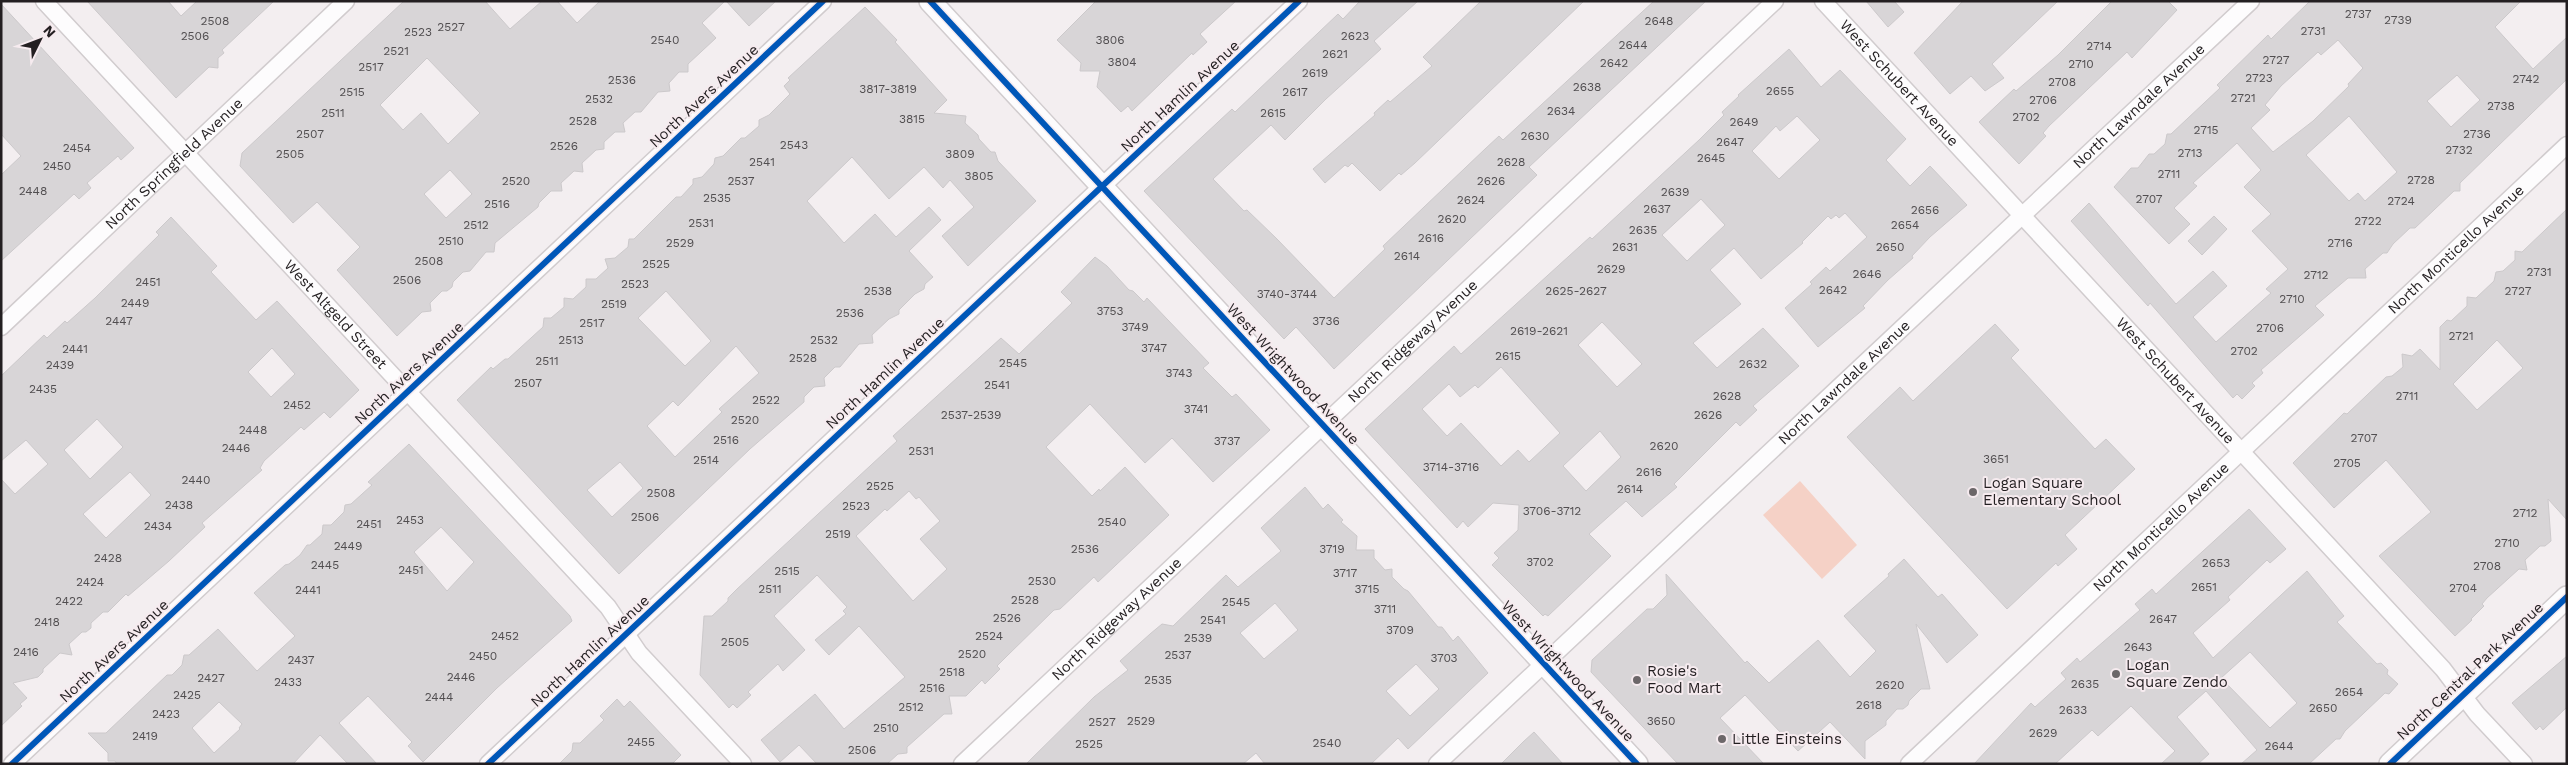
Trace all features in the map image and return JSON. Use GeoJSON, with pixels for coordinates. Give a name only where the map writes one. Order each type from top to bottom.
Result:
{"type":"FeatureCollection","features":[{"type":"Feature","properties":{"kind":"street","name":"West Altgeld Street"},"geometry":{"type":"LineString","coordinates":[[44,1],[608,607],[639,653],[743,764]]}},
{"type":"Feature","properties":{"kind":"street","name":"North Springfield Avenue"},"geometry":{"type":"LineString","coordinates":[[1,326],[346,1]]}},
{"type":"Feature","properties":{"kind":"street","name":"North Avers Avenue"},"geometry":{"type":"LineString","coordinates":[[12,764],[823,1]]}},
{"type":"Feature","properties":{"kind":"street","name":"West Wrightwood Avenue"},"geometry":{"type":"LineString","coordinates":[[930,1],[1637,764]]}},
{"type":"Feature","properties":{"kind":"street","name":"North Hamlin Avenue"},"geometry":{"type":"LineString","coordinates":[[488,764],[1299,1]]}},
{"type":"Feature","properties":{"kind":"street","name":"North Ridgeway Avenue"},"geometry":{"type":"LineString","coordinates":[[962,764],[1775,1]]}},
{"type":"Feature","properties":{"kind":"street","name":"West Schubert Avenue"},"geometry":{"type":"LineString","coordinates":[[1822,1],[2443,668],[2477,714],[2524,764]]}},
{"type":"Feature","properties":{"kind":"street","name":"North Lawndale Avenue"},"geometry":{"type":"LineString","coordinates":[[1437,764],[2251,1]]}},
{"type":"Feature","properties":{"kind":"street","name":"North Monticello Avenue"},"geometry":{"type":"LineString","coordinates":[[1909,764],[2567,145]]}},
{"type":"Feature","properties":{"kind":"street","name":"North Central Park Avenue"},"geometry":{"type":"LineString","coordinates":[[2390,764],[2567,597]]}},
{"type":"Feature","properties":{"kind":"shaded area"},"geometry":{"type":"Polygon","coordinates":[[[1800,481],[1857,545],[1822,579],[1763,515],[1800,481]]]}},
{"type":"Feature","properties":{"kind":"building"},"geometry":{"type":"Polygon","coordinates":[[[87,1],[168,1],[181,16],[197,1],[274,1],[222,50],[224,53],[218,58],[218,68],[209,67],[176,98],[87,1]]]}},
{"type":"Feature","properties":{"kind":"building"},"geometry":{"type":"Polygon","coordinates":[[[404,1],[485,1],[510,29],[542,1],[557,1],[577,23],[600,1],[725,1],[702,23],[716,38],[688,64],[688,72],[679,72],[669,83],[670,91],[658,92],[641,112],[635,112],[623,123],[625,132],[615,132],[604,142],[604,149],[596,150],[582,163],[583,172],[574,171],[561,183],[562,191],[551,191],[539,203],[538,207],[495,243],[494,252],[486,252],[470,271],[463,272],[453,282],[452,287],[447,291],[442,291],[430,303],[431,311],[422,312],[397,336],[337,270],[360,247],[317,202],[293,223],[240,166],[242,153],[404,1]],[[427,58],[380,105],[403,130],[421,113],[448,144],[480,113],[427,58]],[[450,170],[424,194],[446,218],[472,194],[450,170]]]}},
{"type":"Feature","properties":{"kind":"building"},"geometry":{"type":"Polygon","coordinates":[[[726,1],[776,1],[749,26],[726,1]]]}},
{"type":"Feature","properties":{"kind":"building"},"geometry":{"type":"Polygon","coordinates":[[[1096,1],[1236,1],[1200,34],[1207,42],[1193,55],[1192,53],[1132,111],[1128,106],[1121,112],[1097,87],[1100,71],[1080,71],[1081,63],[1057,40],[1096,1]]]}},
{"type":"Feature","properties":{"kind":"building"},"geometry":{"type":"Polygon","coordinates":[[[1360,1],[1418,1],[1374,41],[1381,49],[1326,99],[1285,140],[1271,125],[1213,179],[1244,211],[1247,210],[1277,239],[1334,298],[1385,249],[1383,246],[1499,136],[1503,140],[1654,1],[1706,1],[1529,167],[1537,175],[1334,369],[1296,327],[1284,339],[1144,191],[1232,109],[1235,112],[1338,14],[1343,19],[1360,1]]]}},
{"type":"Feature","properties":{"kind":"building"},"geometry":{"type":"Polygon","coordinates":[[[1481,1],[1584,1],[1415,163],[1401,175],[1399,173],[1380,191],[1352,163],[1348,167],[1345,165],[1325,183],[1313,169],[1375,115],[1374,113],[1388,100],[1390,102],[1432,66],[1423,57],[1481,1]]]}},
{"type":"Feature","properties":{"kind":"building"},"geometry":{"type":"Polygon","coordinates":[[[1866,1],[1894,1],[1904,12],[1888,27],[1866,1]]]}},
{"type":"Feature","properties":{"kind":"building"},"geometry":{"type":"Polygon","coordinates":[[[1963,1],[2058,1],[1992,64],[2004,78],[1985,91],[1971,76],[1950,94],[1914,53],[1963,1]]]}},
{"type":"Feature","properties":{"kind":"building"},"geometry":{"type":"Polygon","coordinates":[[[2112,1],[2168,1],[2177,10],[2132,58],[2127,52],[2049,126],[2043,133],[2046,136],[2019,164],[1979,122],[2014,89],[2016,91],[2058,55],[2112,1]]]}},
{"type":"Feature","properties":{"kind":"building"},"geometry":{"type":"Polygon","coordinates":[[[2310,1],[2521,1],[2495,27],[2533,69],[2567,37],[2567,79],[2460,183],[2460,191],[2454,191],[2415,228],[2410,228],[2393,244],[2387,253],[2383,253],[2365,269],[2366,278],[2348,278],[2315,306],[2324,315],[2261,370],[2263,373],[2252,383],[2255,386],[2242,399],[2237,394],[2233,398],[2150,303],[2148,306],[2071,221],[2089,203],[2176,304],[2213,271],[2227,286],[2193,317],[2216,342],[2271,293],[2266,289],[2288,269],[2252,231],[2271,214],[2244,187],[2261,170],[2237,143],[2193,183],[2197,186],[2174,208],[2190,224],[2169,244],[2114,187],[2131,168],[2138,168],[2149,154],[2154,154],[2165,144],[2167,134],[2171,134],[2220,88],[2217,85],[2268,35],[2271,39],[2310,1]],[[2338,40],[2321,55],[2318,52],[2281,86],[2265,105],[2270,110],[2251,128],[2273,152],[2313,121],[2349,86],[2348,84],[2363,68],[2338,40]],[[2457,75],[2427,101],[2451,127],[2480,100],[2457,75]],[[2349,116],[2306,155],[2349,201],[2358,193],[2365,201],[2397,172],[2349,116]]]}},
{"type":"Feature","properties":{"kind":"building"},"geometry":{"type":"Polygon","coordinates":[[[1,4],[134,148],[121,160],[118,156],[87,183],[91,188],[79,199],[74,194],[1,261],[1,175],[21,156],[1,134],[1,4]]]}},
{"type":"Feature","properties":{"kind":"building"},"geometry":{"type":"Polygon","coordinates":[[[865,7],[897,40],[895,42],[947,100],[934,113],[966,116],[965,123],[978,135],[979,139],[991,152],[995,152],[998,161],[1036,201],[968,266],[942,236],[974,207],[950,180],[943,188],[924,167],[889,199],[852,157],[807,201],[844,243],[875,214],[896,237],[929,207],[941,220],[909,251],[933,277],[925,284],[924,289],[915,294],[899,310],[899,314],[889,319],[872,335],[873,343],[859,344],[840,367],[835,367],[824,378],[825,386],[814,387],[804,397],[804,402],[750,449],[619,574],[457,400],[491,367],[493,369],[505,359],[508,359],[543,327],[544,318],[551,318],[564,307],[564,298],[573,299],[586,287],[586,279],[596,279],[608,268],[605,259],[615,258],[628,247],[629,239],[634,239],[676,197],[681,197],[693,184],[693,179],[702,177],[714,164],[715,158],[723,156],[741,138],[745,138],[759,126],[759,120],[769,115],[790,94],[784,86],[790,80],[788,78],[865,7]],[[666,291],[638,318],[685,366],[711,341],[666,291]],[[736,346],[678,406],[673,401],[647,426],[675,457],[722,412],[719,409],[759,373],[736,346]],[[620,462],[587,490],[612,517],[643,488],[620,462]]]}},
{"type":"Feature","properties":{"kind":"building"},"geometry":{"type":"Polygon","coordinates":[[[1789,49],[1821,87],[1840,70],[1906,139],[1886,160],[1910,186],[1930,166],[1967,205],[1930,237],[1912,256],[1913,258],[1863,306],[1865,308],[1818,347],[1785,308],[1812,284],[1810,282],[1826,267],[1830,271],[1867,237],[1845,213],[1839,218],[1836,215],[1831,219],[1828,216],[1803,243],[1761,279],[1734,248],[1710,270],[1741,304],[1693,343],[1717,368],[1763,328],[1799,366],[1753,406],[1757,410],[1740,426],[1736,422],[1674,484],[1677,487],[1642,517],[1626,501],[1589,534],[1611,556],[1548,616],[1545,614],[1543,616],[1492,565],[1499,558],[1494,553],[1518,530],[1519,505],[1493,503],[1468,527],[1463,521],[1457,528],[1365,429],[1454,346],[1461,354],[1590,237],[1592,239],[1699,140],[1724,115],[1722,112],[1789,49]],[[1797,116],[1780,131],[1776,126],[1752,151],[1779,179],[1820,140],[1797,116]],[[1701,199],[1662,235],[1687,261],[1725,225],[1701,199]],[[1602,322],[1578,345],[1617,387],[1642,364],[1602,322]],[[1501,367],[1478,388],[1475,385],[1460,397],[1449,384],[1422,409],[1447,436],[1461,423],[1501,466],[1518,450],[1529,462],[1560,433],[1501,367]],[[1600,431],[1563,466],[1586,491],[1621,457],[1600,431]]]}},
{"type":"Feature","properties":{"kind":"building"},"geometry":{"type":"Polygon","coordinates":[[[2567,209],[2567,520],[2548,499],[2551,541],[2545,546],[2540,546],[2525,560],[2527,570],[2519,569],[2487,598],[2482,604],[2484,606],[2455,636],[2379,556],[2431,512],[2386,460],[2334,508],[2293,463],[2344,413],[2347,414],[2386,377],[2392,376],[2403,367],[2402,354],[2412,356],[2420,349],[2440,370],[2440,327],[2447,320],[2451,321],[2467,306],[2467,297],[2476,298],[2494,281],[2496,272],[2503,271],[2515,260],[2515,251],[2522,252],[2567,209]],[[2497,340],[2453,384],[2477,410],[2523,368],[2497,340]]]}},
{"type":"Feature","properties":{"kind":"building"},"geometry":{"type":"Polygon","coordinates":[[[2214,216],[2227,229],[2202,255],[2188,241],[2214,216]]]}},
{"type":"Feature","properties":{"kind":"building"},"geometry":{"type":"Polygon","coordinates":[[[171,217],[217,266],[211,272],[256,320],[277,301],[359,390],[330,418],[324,412],[304,430],[301,427],[264,461],[260,468],[262,470],[202,523],[205,527],[169,561],[128,596],[126,594],[108,612],[103,612],[91,623],[91,628],[86,632],[82,632],[69,644],[72,655],[60,653],[43,669],[43,672],[38,677],[13,683],[27,698],[20,704],[22,706],[1,726],[1,479],[15,494],[48,464],[26,440],[1,461],[1,376],[44,335],[47,338],[65,321],[67,323],[95,298],[159,235],[156,232],[171,217]],[[272,348],[248,372],[271,397],[295,374],[272,348]],[[97,419],[64,450],[90,479],[123,447],[97,419]],[[130,472],[83,514],[106,538],[151,495],[130,472]]]}},
{"type":"Feature","properties":{"kind":"building"},"geometry":{"type":"Polygon","coordinates":[[[1095,257],[1144,302],[1147,298],[1209,363],[1203,368],[1232,397],[1236,394],[1270,430],[1213,482],[1172,438],[1145,463],[1090,404],[1046,447],[1092,496],[1099,489],[1100,491],[1125,467],[1169,515],[1098,582],[1094,577],[1060,609],[1054,610],[997,666],[1000,669],[985,684],[982,680],[966,696],[949,696],[952,714],[944,714],[907,747],[907,753],[898,754],[887,764],[817,764],[799,745],[780,762],[761,740],[815,694],[844,729],[905,677],[859,626],[829,655],[815,640],[846,614],[843,611],[847,607],[817,575],[774,616],[805,650],[783,671],[778,664],[748,692],[751,695],[737,708],[733,704],[729,708],[700,675],[704,616],[712,616],[728,601],[728,598],[737,589],[897,441],[893,436],[1001,338],[1019,354],[1072,303],[1061,292],[1095,257]],[[909,491],[887,511],[885,509],[856,536],[913,601],[947,569],[920,539],[940,521],[919,497],[916,499],[909,491]]]}},
{"type":"Feature","properties":{"kind":"building"},"geometry":{"type":"Polygon","coordinates":[[[1995,324],[2019,350],[2011,358],[2095,449],[2106,439],[2135,469],[2065,535],[2077,549],[2058,566],[2056,563],[2007,609],[1847,437],[1900,387],[1913,401],[1995,324]]]}},
{"type":"Feature","properties":{"kind":"building"},"geometry":{"type":"Polygon","coordinates":[[[409,444],[570,616],[572,621],[497,688],[423,762],[408,746],[412,742],[368,696],[339,723],[377,764],[348,764],[320,735],[293,764],[117,764],[115,761],[108,761],[108,753],[88,733],[106,733],[167,675],[172,675],[182,665],[184,655],[189,655],[218,629],[257,671],[295,636],[254,593],[285,565],[300,555],[307,545],[310,545],[322,534],[323,525],[331,525],[344,512],[345,505],[351,504],[372,485],[368,482],[409,444]],[[441,527],[414,552],[447,591],[474,562],[441,527]],[[219,702],[192,728],[214,753],[240,729],[242,724],[219,702]]]}},
{"type":"Feature","properties":{"kind":"building"},"geometry":{"type":"Polygon","coordinates":[[[1305,487],[1323,509],[1328,504],[1343,520],[1341,522],[1357,536],[1356,550],[1374,550],[1374,558],[1385,570],[1392,569],[1392,577],[1408,591],[1438,627],[1442,627],[1453,641],[1458,636],[1488,673],[1408,749],[1398,738],[1371,764],[1265,764],[1256,753],[1243,764],[1026,764],[1094,697],[1128,670],[1120,661],[1150,634],[1162,624],[1173,626],[1226,575],[1238,587],[1281,551],[1261,528],[1305,487]],[[1275,603],[1240,633],[1264,659],[1298,630],[1275,603]],[[1416,664],[1386,691],[1410,716],[1439,689],[1416,664]]]}},
{"type":"Feature","properties":{"kind":"building"},"geometry":{"type":"Polygon","coordinates":[[[2249,509],[2286,549],[2270,563],[2267,560],[2228,597],[2230,600],[2193,633],[2213,658],[2307,571],[2344,616],[2337,622],[2377,664],[2381,663],[2388,670],[2387,674],[2398,684],[2389,694],[2385,693],[2345,731],[2340,739],[2336,739],[2309,764],[2241,764],[2257,750],[2206,691],[2177,717],[2209,754],[2198,764],[2161,764],[2175,751],[2131,706],[2098,736],[2092,730],[2055,764],[1974,764],[2031,703],[2035,707],[2066,679],[2061,673],[2077,658],[2080,662],[2140,610],[2135,604],[2152,589],[2156,594],[2249,509]],[[2250,652],[2221,678],[2270,728],[2297,703],[2250,652]]]}},
{"type":"Feature","properties":{"kind":"building"},"geometry":{"type":"Polygon","coordinates":[[[1904,559],[1938,597],[1942,594],[1978,635],[1947,663],[1916,624],[1930,689],[1921,689],[1909,701],[1908,705],[1903,709],[1897,709],[1886,721],[1886,725],[1865,741],[1865,759],[1830,722],[1798,751],[1745,695],[1720,718],[1764,764],[1678,764],[1591,672],[1592,660],[1647,609],[1653,609],[1667,595],[1666,574],[1745,663],[1747,661],[1769,683],[1818,640],[1850,677],[1876,651],[1844,616],[1889,576],[1888,574],[1904,559]]]}},
{"type":"Feature","properties":{"kind":"building"},"geometry":{"type":"Polygon","coordinates":[[[2567,656],[2567,707],[2543,730],[2540,726],[2536,730],[2512,703],[2567,656]]]}},
{"type":"Feature","properties":{"kind":"building"},"geometry":{"type":"Polygon","coordinates":[[[617,699],[624,707],[630,701],[681,755],[672,764],[559,764],[572,751],[573,743],[580,743],[604,720],[600,716],[617,699]]]}},
{"type":"Feature","properties":{"kind":"building"},"geometry":{"type":"Polygon","coordinates":[[[1534,732],[1563,764],[1501,764],[1523,742],[1534,732]]]}},
{"type":"Feature","properties":{"kind":"cycle path"},"geometry":{"type":"LineString","coordinates":[[12,764],[823,1]]}},
{"type":"Feature","properties":{"kind":"cycle path"},"geometry":{"type":"LineString","coordinates":[[930,1],[1637,764]]}},
{"type":"Feature","properties":{"kind":"cycle path"},"geometry":{"type":"LineString","coordinates":[[488,764],[1299,1]]}},
{"type":"Feature","properties":{"kind":"cycle path"},"geometry":{"type":"LineString","coordinates":[[2390,764],[2567,597]]}},
{"type":"Feature","properties":{"kind":"place","name":"Logan Square Elementary School"},"geometry":{"type":"Point","coordinates":[1973,492]}},
{"type":"Feature","properties":{"kind":"place","name":"Logan Square Zendo"},"geometry":{"type":"Point","coordinates":[2116,674]}},
{"type":"Feature","properties":{"kind":"place","name":"Rosie's Food Mart"},"geometry":{"type":"Point","coordinates":[1637,680]}},
{"type":"Feature","properties":{"kind":"place","name":"Little Einsteins"},"geometry":{"type":"Point","coordinates":[1722,739]}}]}
